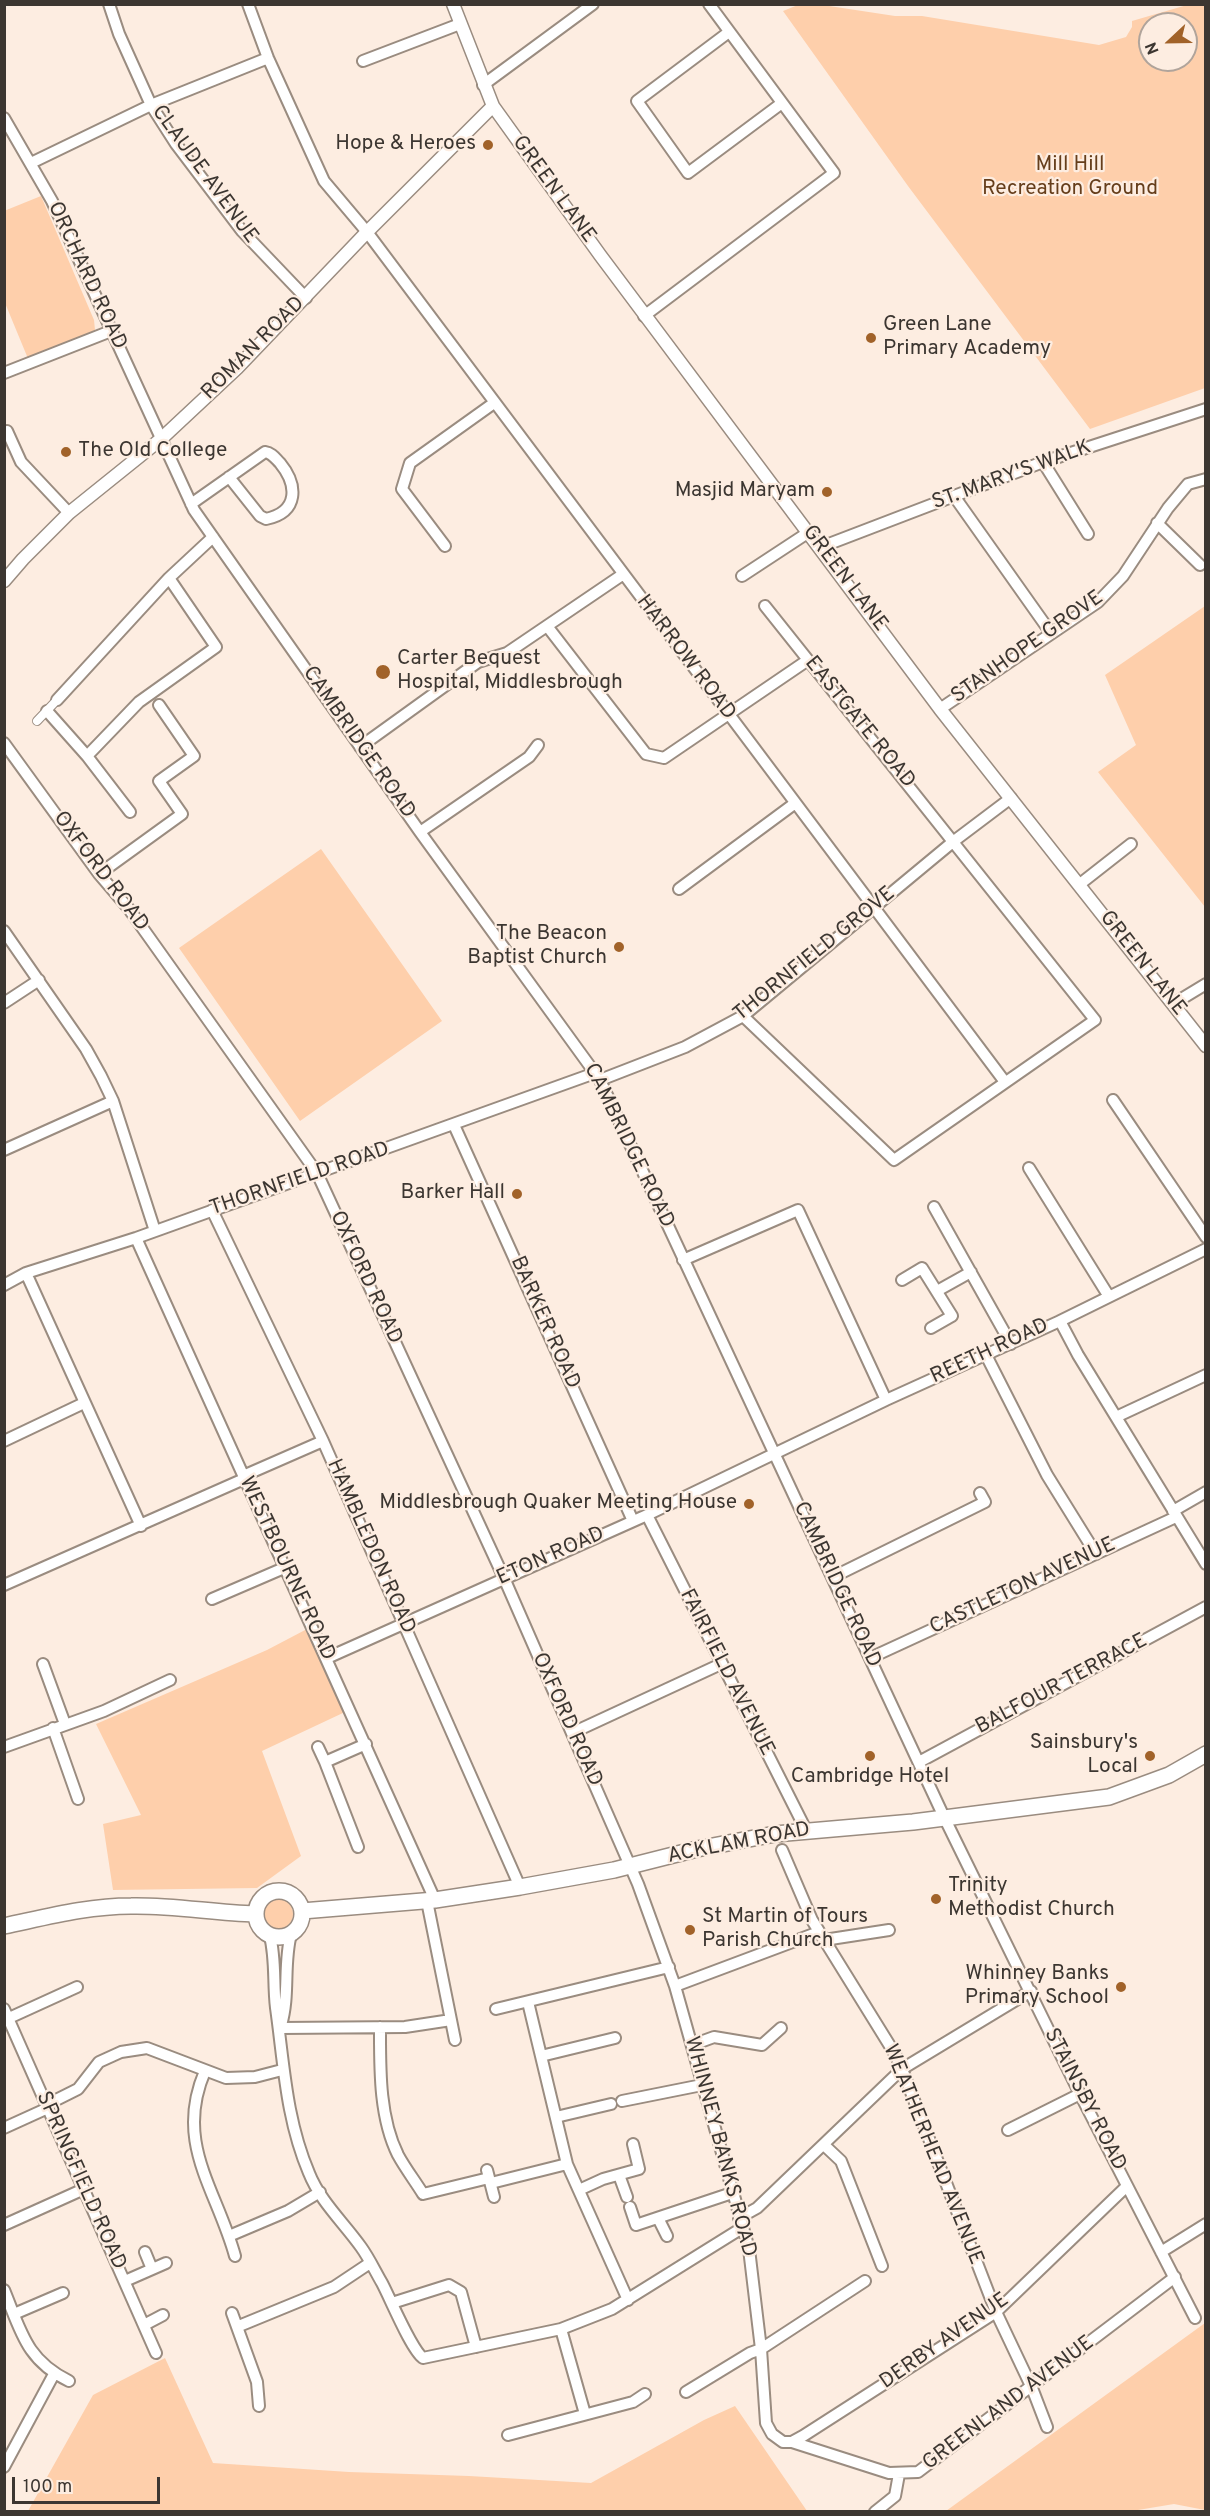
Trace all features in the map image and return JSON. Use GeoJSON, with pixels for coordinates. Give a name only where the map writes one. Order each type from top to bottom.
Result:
{"type":"FeatureCollection","features":[{"type":"Feature","properties":{"kind":"main road","name":"ACKLAM ROAD"},"geometry":{"type":"LineString","coordinates":[[302,1911],[431,1901],[520,1887],[630,1867],[775,1833],[913,1822],[1109,1797],[1169,1775],[1206,1754]]}},
{"type":"Feature","properties":{"kind":"main road"},"geometry":{"type":"LineString","coordinates":[[273,1891],[288,1893],[295,1897],[302,1911],[300,1924],[291,1934],[284,1937],[270,1936],[259,1927],[255,1914],[260,1900],[273,1891]]}},
{"type":"Feature","properties":{"kind":"main road"},"geometry":{"type":"LineString","coordinates":[[4,1926],[85,1909],[132,1906],[193,1908],[255,1914]]}},
{"type":"Feature","properties":{"kind":"street","name":"CLAUDE AVENUE"},"geometry":{"type":"LineString","coordinates":[[109,4],[119,34],[151,105],[176,144],[242,231],[306,298]]}},
{"type":"Feature","properties":{"kind":"street","name":"HARROW ROAD"},"geometry":{"type":"LineString","coordinates":[[248,4],[268,58],[324,182],[367,232],[622,575],[1005,1082]]}},
{"type":"Feature","properties":{"kind":"street","name":"GREEN LANE"},"geometry":{"type":"LineString","coordinates":[[453,4],[492,106],[645,316],[940,709],[1206,1046]]}},
{"type":"Feature","properties":{"kind":"street"},"geometry":{"type":"LineString","coordinates":[[483,85],[593,4]]}},
{"type":"Feature","properties":{"kind":"street"},"geometry":{"type":"LineString","coordinates":[[645,316],[834,173],[709,4]]}},
{"type":"Feature","properties":{"kind":"street"},"geometry":{"type":"LineString","coordinates":[[363,61],[460,24]]}},
{"type":"Feature","properties":{"kind":"street"},"geometry":{"type":"LineString","coordinates":[[729,32],[637,101],[688,173],[782,103]]}},
{"type":"Feature","properties":{"kind":"street"},"geometry":{"type":"LineString","coordinates":[[31,163],[151,105],[268,58]]}},
{"type":"Feature","properties":{"kind":"street","name":"ROMAN ROAD"},"geometry":{"type":"LineString","coordinates":[[4,581],[69,513],[160,439],[237,368],[492,106]]}},
{"type":"Feature","properties":{"kind":"street","name":"ORCHARD ROAD"},"geometry":{"type":"LineString","coordinates":[[4,118],[52,201],[160,439]]}},
{"type":"Feature","properties":{"kind":"street"},"geometry":{"type":"LineString","coordinates":[[4,373],[111,332]]}},
{"type":"Feature","properties":{"kind":"street"},"geometry":{"type":"LineString","coordinates":[[445,546],[402,489],[410,463],[494,403]]}},
{"type":"Feature","properties":{"kind":"street","name":"ST. MARY'S WALK"},"geometry":{"type":"LineString","coordinates":[[820,547],[1043,462],[1206,408]]}},
{"type":"Feature","properties":{"kind":"street"},"geometry":{"type":"LineString","coordinates":[[7,430],[21,462],[69,513]]}},
{"type":"Feature","properties":{"kind":"street","name":"CAMBRIDGE ROAD"},"geometry":{"type":"LineString","coordinates":[[160,439],[191,504],[213,537],[420,832],[597,1076],[944,1817]]}},
{"type":"Feature","properties":{"kind":"street"},"geometry":{"type":"LineString","coordinates":[[191,504],[264,452],[269,452],[284,468],[292,481],[294,492],[291,502],[282,513],[266,519],[260,516],[229,477]]}},
{"type":"Feature","properties":{"kind":"street"},"geometry":{"type":"LineString","coordinates":[[1043,462],[1088,534]]}},
{"type":"Feature","properties":{"kind":"street","name":"STANHOPE GROVE"},"geometry":{"type":"LineString","coordinates":[[940,709],[1098,602],[1123,576],[1157,523],[1188,484],[1206,479]]}},
{"type":"Feature","properties":{"kind":"street"},"geometry":{"type":"LineString","coordinates":[[954,496],[1051,633]]}},
{"type":"Feature","properties":{"kind":"street"},"geometry":{"type":"LineString","coordinates":[[1157,523],[1200,565]]}},
{"type":"Feature","properties":{"kind":"street"},"geometry":{"type":"LineString","coordinates":[[742,576],[809,532]]}},
{"type":"Feature","properties":{"kind":"street"},"geometry":{"type":"LineString","coordinates":[[37,721],[169,578],[213,537]]}},
{"type":"Feature","properties":{"kind":"street"},"geometry":{"type":"LineString","coordinates":[[360,747],[478,662],[507,653],[622,575]]}},
{"type":"Feature","properties":{"kind":"street"},"geometry":{"type":"LineString","coordinates":[[87,756],[139,702],[216,647],[169,578]]}},
{"type":"Feature","properties":{"kind":"street","name":"EASTGATE ROAD"},"geometry":{"type":"LineString","coordinates":[[765,606],[1095,1020],[1005,1082]]}},
{"type":"Feature","properties":{"kind":"street"},"geometry":{"type":"LineString","coordinates":[[547,626],[646,753],[664,758],[808,660]]}},
{"type":"Feature","properties":{"kind":"street"},"geometry":{"type":"LineString","coordinates":[[99,874],[182,814],[159,781],[194,756],[159,705]]}},
{"type":"Feature","properties":{"kind":"street"},"geometry":{"type":"LineString","coordinates":[[47,711],[87,756],[130,812]]}},
{"type":"Feature","properties":{"kind":"street","name":"OXFORD ROAD"},"geometry":{"type":"LineString","coordinates":[[4,743],[99,874],[129,909],[317,1173],[504,1578],[630,1867]]}},
{"type":"Feature","properties":{"kind":"street"},"geometry":{"type":"LineString","coordinates":[[420,832],[528,757],[538,745]]}},
{"type":"Feature","properties":{"kind":"street","name":"THORNFIELD GROVE"},"geometry":{"type":"LineString","coordinates":[[597,1076],[685,1047],[743,1016],[954,841],[1011,798]]}},
{"type":"Feature","properties":{"kind":"street"},"geometry":{"type":"LineString","coordinates":[[679,889],[795,804]]}},
{"type":"Feature","properties":{"kind":"street"},"geometry":{"type":"LineString","coordinates":[[1080,884],[1131,844]]}},
{"type":"Feature","properties":{"kind":"street"},"geometry":{"type":"LineString","coordinates":[[4,931],[86,1049],[113,1101],[155,1231]]}},
{"type":"Feature","properties":{"kind":"street"},"geometry":{"type":"LineString","coordinates":[[4,1003],[39,980]]}},
{"type":"Feature","properties":{"kind":"street"},"geometry":{"type":"LineString","coordinates":[[1173,1004],[1206,984]]}},
{"type":"Feature","properties":{"kind":"street"},"geometry":{"type":"LineString","coordinates":[[743,1016],[894,1160],[1005,1082]]}},
{"type":"Feature","properties":{"kind":"street","name":"THORNFIELD ROAD"},"geometry":{"type":"LineString","coordinates":[[4,1285],[26,1273],[136,1238],[597,1076]]}},
{"type":"Feature","properties":{"kind":"street"},"geometry":{"type":"LineString","coordinates":[[1113,1100],[1206,1237]]}},
{"type":"Feature","properties":{"kind":"street"},"geometry":{"type":"LineString","coordinates":[[4,1150],[113,1101]]}},
{"type":"Feature","properties":{"kind":"street","name":"BARKER ROAD"},"geometry":{"type":"LineString","coordinates":[[454,1125],[633,1521]]}},
{"type":"Feature","properties":{"kind":"street"},"geometry":{"type":"LineString","coordinates":[[1029,1168],[1108,1295]]}},
{"type":"Feature","properties":{"kind":"street"},"geometry":{"type":"LineString","coordinates":[[934,1207],[1011,1344]]}},
{"type":"Feature","properties":{"kind":"street","name":"HAMBLEDON ROAD"},"geometry":{"type":"LineString","coordinates":[[212,1210],[323,1441],[520,1887]]}},
{"type":"Feature","properties":{"kind":"street"},"geometry":{"type":"LineString","coordinates":[[683,1260],[798,1210],[886,1400]]}},
{"type":"Feature","properties":{"kind":"street","name":"WESTBOURNE ROAD"},"geometry":{"type":"LineString","coordinates":[[136,1238],[284,1568],[366,1744],[431,1901],[455,2040]]}},
{"type":"Feature","properties":{"kind":"street","name":"REETH ROAD"},"geometry":{"type":"LineString","coordinates":[[774,1454],[1060,1321],[1108,1295],[1206,1249]]}},
{"type":"Feature","properties":{"kind":"street"},"geometry":{"type":"LineString","coordinates":[[902,1280],[922,1268],[937,1291],[952,1316],[931,1328]]}},
{"type":"Feature","properties":{"kind":"street"},"geometry":{"type":"LineString","coordinates":[[937,1291],[971,1272]]}},
{"type":"Feature","properties":{"kind":"street"},"geometry":{"type":"LineString","coordinates":[[26,1273],[141,1526]]}},
{"type":"Feature","properties":{"kind":"street"},"geometry":{"type":"LineString","coordinates":[[1060,1321],[1205,1564]]}},
{"type":"Feature","properties":{"kind":"street"},"geometry":{"type":"LineString","coordinates":[[986,1354],[1047,1475],[1096,1554]]}},
{"type":"Feature","properties":{"kind":"street"},"geometry":{"type":"LineString","coordinates":[[1116,1417],[1206,1375]]}},
{"type":"Feature","properties":{"kind":"street"},"geometry":{"type":"LineString","coordinates":[[4,1441],[84,1403]]}},
{"type":"Feature","properties":{"kind":"street"},"geometry":{"type":"LineString","coordinates":[[4,1585],[141,1526],[323,1441]]}},
{"type":"Feature","properties":{"kind":"street","name":"ETON ROAD"},"geometry":{"type":"LineString","coordinates":[[327,1658],[647,1515],[774,1454]]}},
{"type":"Feature","properties":{"kind":"street","name":"CASTLETON AVENUE"},"geometry":{"type":"LineString","coordinates":[[870,1658],[1096,1554],[1174,1514],[1206,1492]]}},
{"type":"Feature","properties":{"kind":"street"},"geometry":{"type":"LineString","coordinates":[[833,1577],[985,1503],[980,1494]]}},
{"type":"Feature","properties":{"kind":"street","name":"FAIRFIELD AVENUE"},"geometry":{"type":"LineString","coordinates":[[647,1515],[806,1830]]}},
{"type":"Feature","properties":{"kind":"street"},"geometry":{"type":"LineString","coordinates":[[212,1599],[284,1568]]}},
{"type":"Feature","properties":{"kind":"street","name":"BALFOUR TERRACE"},"geometry":{"type":"LineString","coordinates":[[918,1762],[1206,1607]]}},
{"type":"Feature","properties":{"kind":"street"},"geometry":{"type":"LineString","coordinates":[[43,1664],[64,1724]]}},
{"type":"Feature","properties":{"kind":"street"},"geometry":{"type":"LineString","coordinates":[[572,1733],[721,1664]]}},
{"type":"Feature","properties":{"kind":"street"},"geometry":{"type":"LineString","coordinates":[[4,1747],[104,1711],[170,1680]]}},
{"type":"Feature","properties":{"kind":"street"},"geometry":{"type":"LineString","coordinates":[[53,1728],[78,1799]]}},
{"type":"Feature","properties":{"kind":"street"},"geometry":{"type":"LineString","coordinates":[[325,1762],[366,1744]]}},
{"type":"Feature","properties":{"kind":"street"},"geometry":{"type":"LineString","coordinates":[[318,1747],[358,1847]]}},
{"type":"Feature","properties":{"kind":"street","name":"STAINSBY ROAD"},"geometry":{"type":"LineString","coordinates":[[944,1817],[1080,2094],[1196,2318]]}},
{"type":"Feature","properties":{"kind":"street","name":"WEATHERHEAD AVENUE"},"geometry":{"type":"LineString","coordinates":[[782,1857],[821,1936],[895,2054],[902,2069],[996,2312],[1032,2388],[1047,2427]]}},
{"type":"Feature","properties":{"kind":"street","name":"WHINNEY BANKS ROAD"},"geometry":{"type":"LineString","coordinates":[[630,1867],[675,1986],[748,2249],[761,2349],[766,2423],[772,2434],[783,2442],[792,2442]]}},
{"type":"Feature","properties":{"kind":"street"},"geometry":{"type":"LineString","coordinates":[[675,1986],[821,1936],[889,1930]]}},
{"type":"Feature","properties":{"kind":"street"},"geometry":{"type":"LineString","coordinates":[[280,2028],[286,2010],[285,1955],[291,1934]]}},
{"type":"Feature","properties":{"kind":"street"},"geometry":{"type":"LineString","coordinates":[[270,1936],[274,1954],[282,2070],[292,2124],[309,2174],[363,2250],[416,2353],[423,2358],[561,2329],[612,2309],[628,2300],[740,2223],[902,2069],[1030,1992]]}},
{"type":"Feature","properties":{"kind":"street"},"geometry":{"type":"LineString","coordinates":[[496,2008],[669,1967]]}},
{"type":"Feature","properties":{"kind":"street"},"geometry":{"type":"LineString","coordinates":[[8,2021],[77,1987]]}},
{"type":"Feature","properties":{"kind":"street"},"geometry":{"type":"LineString","coordinates":[[528,2002],[567,2164],[628,2300]]}},
{"type":"Feature","properties":{"kind":"street"},"geometry":{"type":"LineString","coordinates":[[280,2028],[426,2025],[451,2020]]}},
{"type":"Feature","properties":{"kind":"street","name":"SPRINGFIELD ROAD"},"geometry":{"type":"LineString","coordinates":[[8,2021],[156,2353]]}},
{"type":"Feature","properties":{"kind":"street"},"geometry":{"type":"LineString","coordinates":[[380,2027],[380,2090],[392,2138],[398,2154],[423,2194],[489,2177],[567,2164]]}},
{"type":"Feature","properties":{"kind":"street"},"geometry":{"type":"LineString","coordinates":[[692,2045],[714,2037],[762,2045],[781,2028]]}},
{"type":"Feature","properties":{"kind":"street"},"geometry":{"type":"LineString","coordinates":[[541,2056],[615,2038]]}},
{"type":"Feature","properties":{"kind":"street"},"geometry":{"type":"LineString","coordinates":[[4,2128],[71,2094],[99,2062],[121,2052],[140,2048],[174,2057],[226,2078],[255,2077],[282,2070]]}},
{"type":"Feature","properties":{"kind":"street"},"geometry":{"type":"LineString","coordinates":[[205,2071],[198,2086],[192,2131],[198,2162],[235,2256]]}},
{"type":"Feature","properties":{"kind":"street"},"geometry":{"type":"LineString","coordinates":[[556,2117],[702,2085]]}},
{"type":"Feature","properties":{"kind":"street"},"geometry":{"type":"LineString","coordinates":[[1008,2130],[1080,2094]]}},
{"type":"Feature","properties":{"kind":"street"},"geometry":{"type":"LineString","coordinates":[[579,2190],[639,2169],[633,2144]]}},
{"type":"Feature","properties":{"kind":"street"},"geometry":{"type":"LineString","coordinates":[[824,2145],[841,2161],[882,2266]]}},
{"type":"Feature","properties":{"kind":"street"},"geometry":{"type":"LineString","coordinates":[[619,2175],[636,2225],[732,2193]]}},
{"type":"Feature","properties":{"kind":"street"},"geometry":{"type":"LineString","coordinates":[[489,2177],[494,2197]]}},
{"type":"Feature","properties":{"kind":"street","name":"DERBY AVENUE"},"geometry":{"type":"LineString","coordinates":[[792,2442],[996,2312],[1127,2186]]}},
{"type":"Feature","properties":{"kind":"street"},"geometry":{"type":"LineString","coordinates":[[4,2225],[84,2189]]}},
{"type":"Feature","properties":{"kind":"street"},"geometry":{"type":"LineString","coordinates":[[229,2236],[288,2211],[320,2192]]}},
{"type":"Feature","properties":{"kind":"street"},"geometry":{"type":"LineString","coordinates":[[658,2218],[667,2236]]}},
{"type":"Feature","properties":{"kind":"street"},"geometry":{"type":"LineString","coordinates":[[1161,2252],[1206,2224]]}},
{"type":"Feature","properties":{"kind":"street"},"geometry":{"type":"LineString","coordinates":[[145,2252],[152,2269]]}},
{"type":"Feature","properties":{"kind":"street"},"geometry":{"type":"LineString","coordinates":[[125,2281],[166,2263]]}},
{"type":"Feature","properties":{"kind":"street"},"geometry":{"type":"LineString","coordinates":[[239,2326],[334,2288],[370,2263]]}},
{"type":"Feature","properties":{"kind":"street","name":"GREENLAND AVENUE"},"geometry":{"type":"LineString","coordinates":[[792,2442],[889,2473],[918,2472],[1032,2388],[1175,2277]]}},
{"type":"Feature","properties":{"kind":"street"},"geometry":{"type":"LineString","coordinates":[[686,2391],[750,2353],[761,2349],[865,2281]]}},
{"type":"Feature","properties":{"kind":"street"},"geometry":{"type":"LineString","coordinates":[[392,2303],[450,2285],[460,2292],[476,2347]]}},
{"type":"Feature","properties":{"kind":"street"},"geometry":{"type":"LineString","coordinates":[[4,2290],[28,2347],[35,2358],[69,2381]]}},
{"type":"Feature","properties":{"kind":"street"},"geometry":{"type":"LineString","coordinates":[[14,2314],[63,2293]]}},
{"type":"Feature","properties":{"kind":"street"},"geometry":{"type":"LineString","coordinates":[[232,2313],[239,2326],[257,2382],[259,2406]]}},
{"type":"Feature","properties":{"kind":"street"},"geometry":{"type":"LineString","coordinates":[[144,2325],[163,2315]]}},
{"type":"Feature","properties":{"kind":"street"},"geometry":{"type":"LineString","coordinates":[[561,2329],[585,2414]]}},
{"type":"Feature","properties":{"kind":"street"},"geometry":{"type":"LineString","coordinates":[[4,2467],[8,2451],[32,2415],[54,2373]]}},
{"type":"Feature","properties":{"kind":"street"},"geometry":{"type":"LineString","coordinates":[[508,2435],[633,2402],[645,2394]]}},
{"type":"Feature","properties":{"kind":"street"},"geometry":{"type":"LineString","coordinates":[[875,2511],[895,2496],[899,2474]]}},
{"type":"Feature","properties":{"kind":"green space","name":"Mill Hill Recreation Ground"},"geometry":{"type":"Polygon","coordinates":[[[816,4],[895,16],[922,16],[1099,45],[1126,37],[1132,27],[1132,21],[1138,19],[1138,72],[1198,72],[1198,12],[1163,12],[1187,5],[1205,5],[1205,388],[1090,429],[908,186],[783,11],[798,5],[816,4]]]}},
{"type":"Feature","properties":{"kind":"green space"},"geometry":{"type":"Polygon","coordinates":[[[41,196],[94,320],[95,330],[85,337],[29,361],[5,303],[4,211],[41,196]]]}},
{"type":"Feature","properties":{"kind":"green space"},"geometry":{"type":"Polygon","coordinates":[[[1205,606],[1205,907],[1098,772],[1136,745],[1105,675],[1205,606]]]}},
{"type":"Feature","properties":{"kind":"green space"},"geometry":{"type":"Polygon","coordinates":[[[321,849],[442,1021],[300,1121],[179,948],[321,849]]]}},
{"type":"Feature","properties":{"kind":"green space"},"geometry":{"type":"Polygon","coordinates":[[[307,1629],[345,1712],[262,1751],[301,1856],[257,1888],[113,1890],[103,1824],[141,1815],[96,1724],[267,1650],[307,1629]]]}},
{"type":"Feature","properties":{"kind":"green space"},"geometry":{"type":"Polygon","coordinates":[[[278,1899],[284,1900],[292,1908],[292,1920],[284,1928],[278,1929],[272,1928],[264,1920],[263,1914],[264,1908],[272,1900],[278,1899]]]}},
{"type":"Feature","properties":{"kind":"green space"},"geometry":{"type":"Polygon","coordinates":[[[1205,2323],[1205,2510],[1174,2504],[1126,2512],[946,2511],[1205,2323]]]}},
{"type":"Feature","properties":{"kind":"green space"},"geometry":{"type":"Polygon","coordinates":[[[165,2358],[213,2463],[349,2472],[591,2483],[704,2420],[735,2406],[807,2511],[28,2511],[93,2395],[165,2358]]]}},
{"type":"Feature","properties":{"kind":"place","name":"Hope & Heroes"},"geometry":{"type":"Point","coordinates":[488,145]}},
{"type":"Feature","properties":{"kind":"place","name":"Green Lane Primary Academy"},"geometry":{"type":"Point","coordinates":[871,338]}},
{"type":"Feature","properties":{"kind":"place","name":"The Old College"},"geometry":{"type":"Point","coordinates":[66,452]}},
{"type":"Feature","properties":{"kind":"place","name":"Masjid Maryam"},"geometry":{"type":"Point","coordinates":[827,492]}},
{"type":"Feature","properties":{"kind":"place","name":"Carter Bequest Hospital, Middlesbrough"},"geometry":{"type":"Point","coordinates":[383,672]}},
{"type":"Feature","properties":{"kind":"place","name":"The Beacon Baptist Church"},"geometry":{"type":"Point","coordinates":[619,947]}},
{"type":"Feature","properties":{"kind":"place","name":"Barker Hall"},"geometry":{"type":"Point","coordinates":[517,1194]}},
{"type":"Feature","properties":{"kind":"place","name":"Middlesbrough Quaker Meeting House"},"geometry":{"type":"Point","coordinates":[749,1504]}},
{"type":"Feature","properties":{"kind":"place","name":"Cambridge Hotel"},"geometry":{"type":"Point","coordinates":[870,1756]}},
{"type":"Feature","properties":{"kind":"place","name":"Sainsbury's Local"},"geometry":{"type":"Point","coordinates":[1150,1756]}},
{"type":"Feature","properties":{"kind":"place","name":"Trinity Methodist Church"},"geometry":{"type":"Point","coordinates":[936,1899]}},
{"type":"Feature","properties":{"kind":"place","name":"St Martin of Tours Parish Church"},"geometry":{"type":"Point","coordinates":[690,1930]}},
{"type":"Feature","properties":{"kind":"place","name":"Whinney Banks Primary School"},"geometry":{"type":"Point","coordinates":[1121,1987]}}]}
